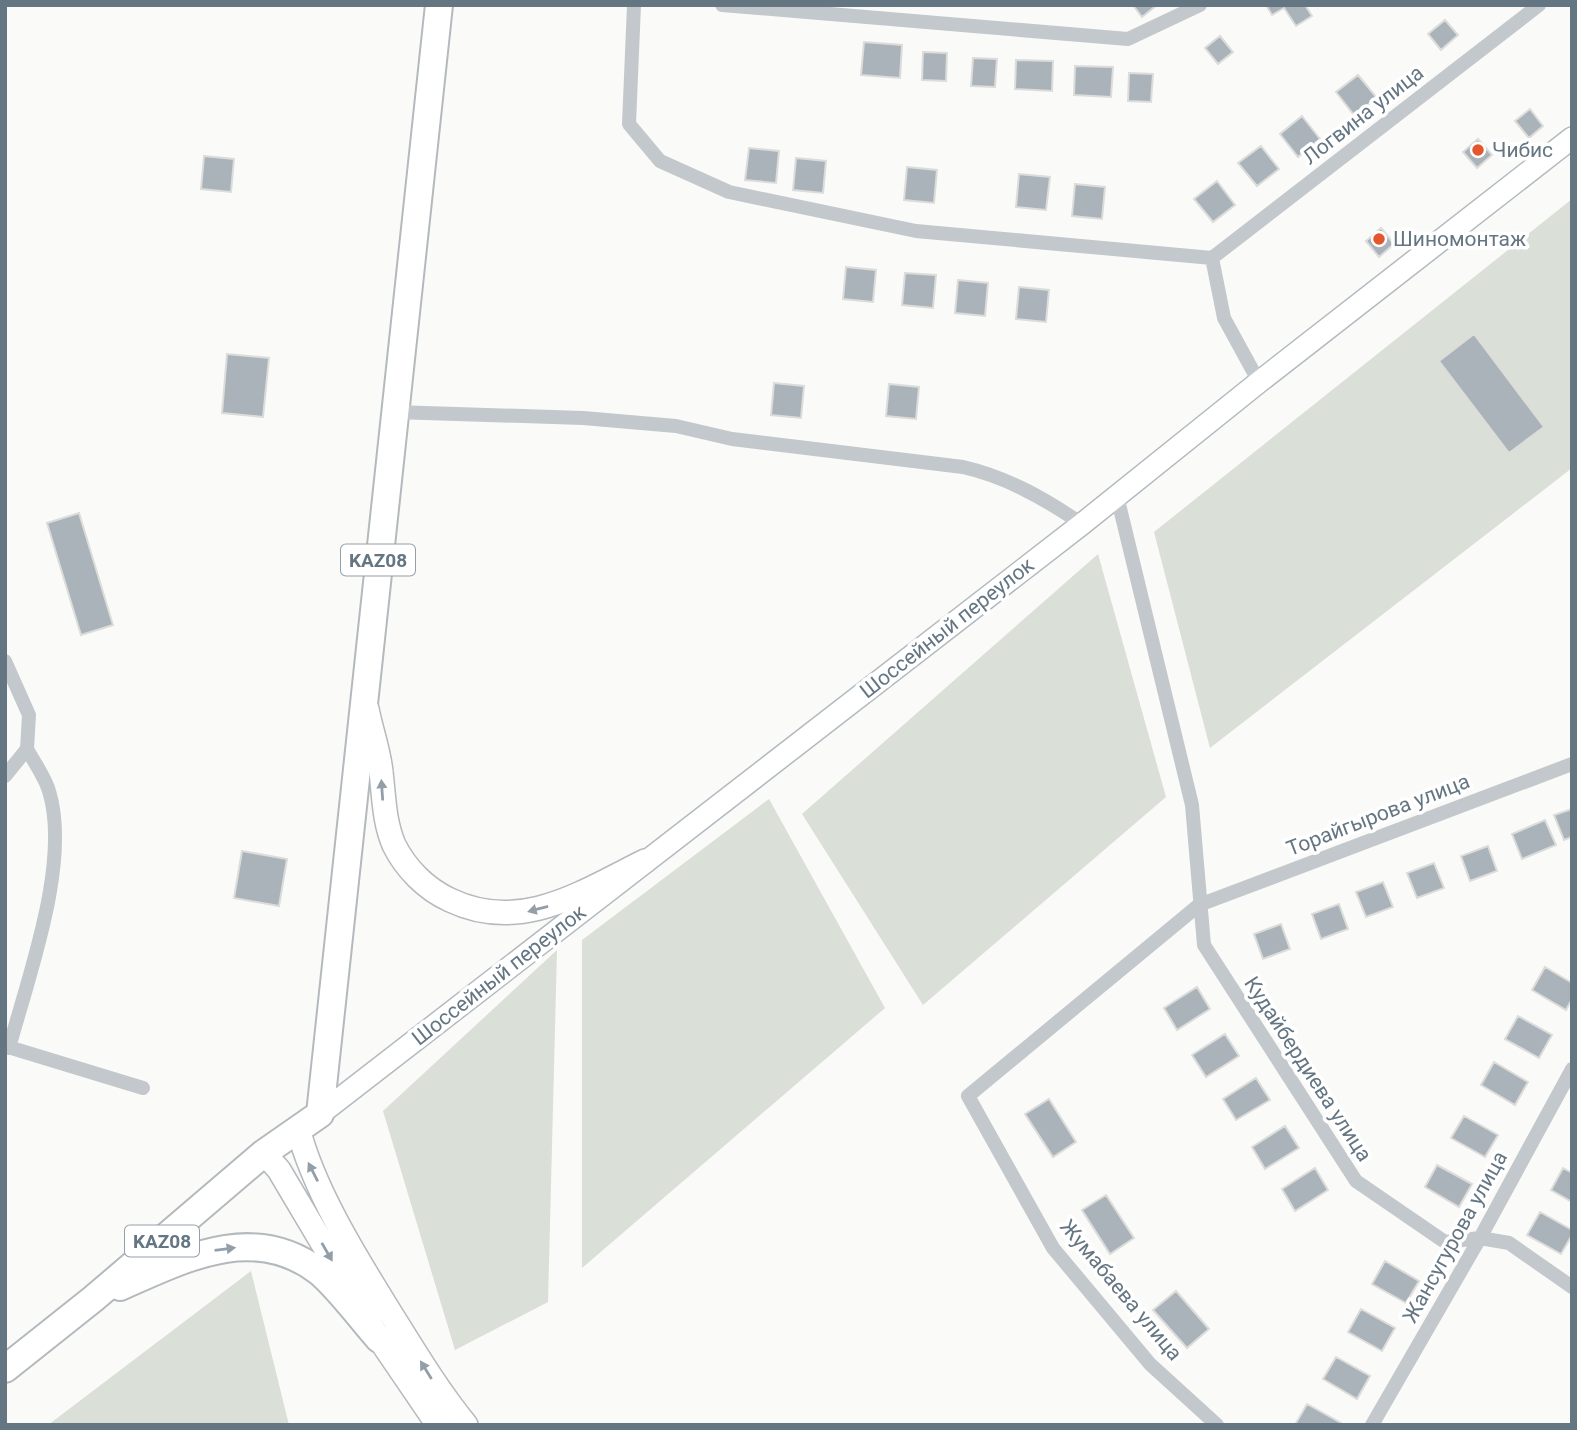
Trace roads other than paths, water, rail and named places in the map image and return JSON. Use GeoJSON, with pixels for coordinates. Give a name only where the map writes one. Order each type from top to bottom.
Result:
{"type":"FeatureCollection","features":[{"type":"Feature","properties":{"kind":"highway","name":"KAZ08"},"geometry":{"type":"LineString","coordinates":[[5,1369],[93,1299],[264,1153],[309,1121],[365,701],[439,5]]}},
{"type":"Feature","properties":{"kind":"highway"},"geometry":{"type":"LineString","coordinates":[[93,1299],[202,1252],[262,1247],[291,1255],[319,1272],[379,1339]]}},
{"type":"Feature","properties":{"kind":"main road","name":"Шоссейный переулок"},"geometry":{"type":"LineString","coordinates":[[309,1121],[1082,524],[1572,138]]}},
{"type":"Feature","properties":{"kind":"main road"},"geometry":{"type":"LineString","coordinates":[[365,701],[381,769],[384,811],[395,845],[415,876],[438,894],[467,908],[495,914],[523,913],[558,903],[645,861]]}},
{"type":"Feature","properties":{"kind":"main road"},"geometry":{"type":"LineString","coordinates":[[309,1121],[305,1157],[358,1261],[435,1385],[466,1425]]}},
{"type":"Feature","properties":{"kind":"main road"},"geometry":{"type":"LineString","coordinates":[[264,1153],[279,1170],[379,1339],[439,1425]]}},
{"type":"Feature","properties":{"kind":"street"},"geometry":{"type":"LineString","coordinates":[[634,5],[629,124],[660,161],[729,192],[916,231],[1213,258],[1224,318],[1259,382]]}},
{"type":"Feature","properties":{"kind":"street"},"geometry":{"type":"LineString","coordinates":[[722,5],[1128,39],[1200,5]]}},
{"type":"Feature","properties":{"kind":"street","name":"Логвина улица"},"geometry":{"type":"LineString","coordinates":[[1213,258],[1539,5]]}},
{"type":"Feature","properties":{"kind":"street"},"geometry":{"type":"LineString","coordinates":[[394,412],[583,418],[676,426],[732,439],[963,467],[989,473],[1048,501],[1082,524]]}},
{"type":"Feature","properties":{"kind":"street","name":"Кудайбердиева улица"},"geometry":{"type":"LineString","coordinates":[[1116,496],[1192,806],[1203,945],[1356,1181],[1445,1242],[1480,1238],[1509,1244],[1572,1287]]}},
{"type":"Feature","properties":{"kind":"street"},"geometry":{"type":"LineString","coordinates":[[5,661],[29,715],[27,749],[49,791],[55,826],[52,889],[7,1047],[143,1088]]}},
{"type":"Feature","properties":{"kind":"street"},"geometry":{"type":"LineString","coordinates":[[5,776],[27,749]]}},
{"type":"Feature","properties":{"kind":"street","name":"Торайгырова улица"},"geometry":{"type":"LineString","coordinates":[[968,1097],[1199,905],[1572,764]]}},
{"type":"Feature","properties":{"kind":"street","name":"Жансугурова улица"},"geometry":{"type":"LineString","coordinates":[[1372,1425],[1480,1238],[1572,1069]]}},
{"type":"Feature","properties":{"kind":"street","name":"Жумабаева улица"},"geometry":{"type":"LineString","coordinates":[[968,1097],[1053,1248],[1150,1364],[1217,1425]]}},
{"type":"Feature","properties":{"kind":"place","name":"Чибис"},"geometry":{"type":"Point","coordinates":[1478,150]}},
{"type":"Feature","properties":{"kind":"place","name":"Шиномонтаж"},"geometry":{"type":"Point","coordinates":[1379,239]}}]}
